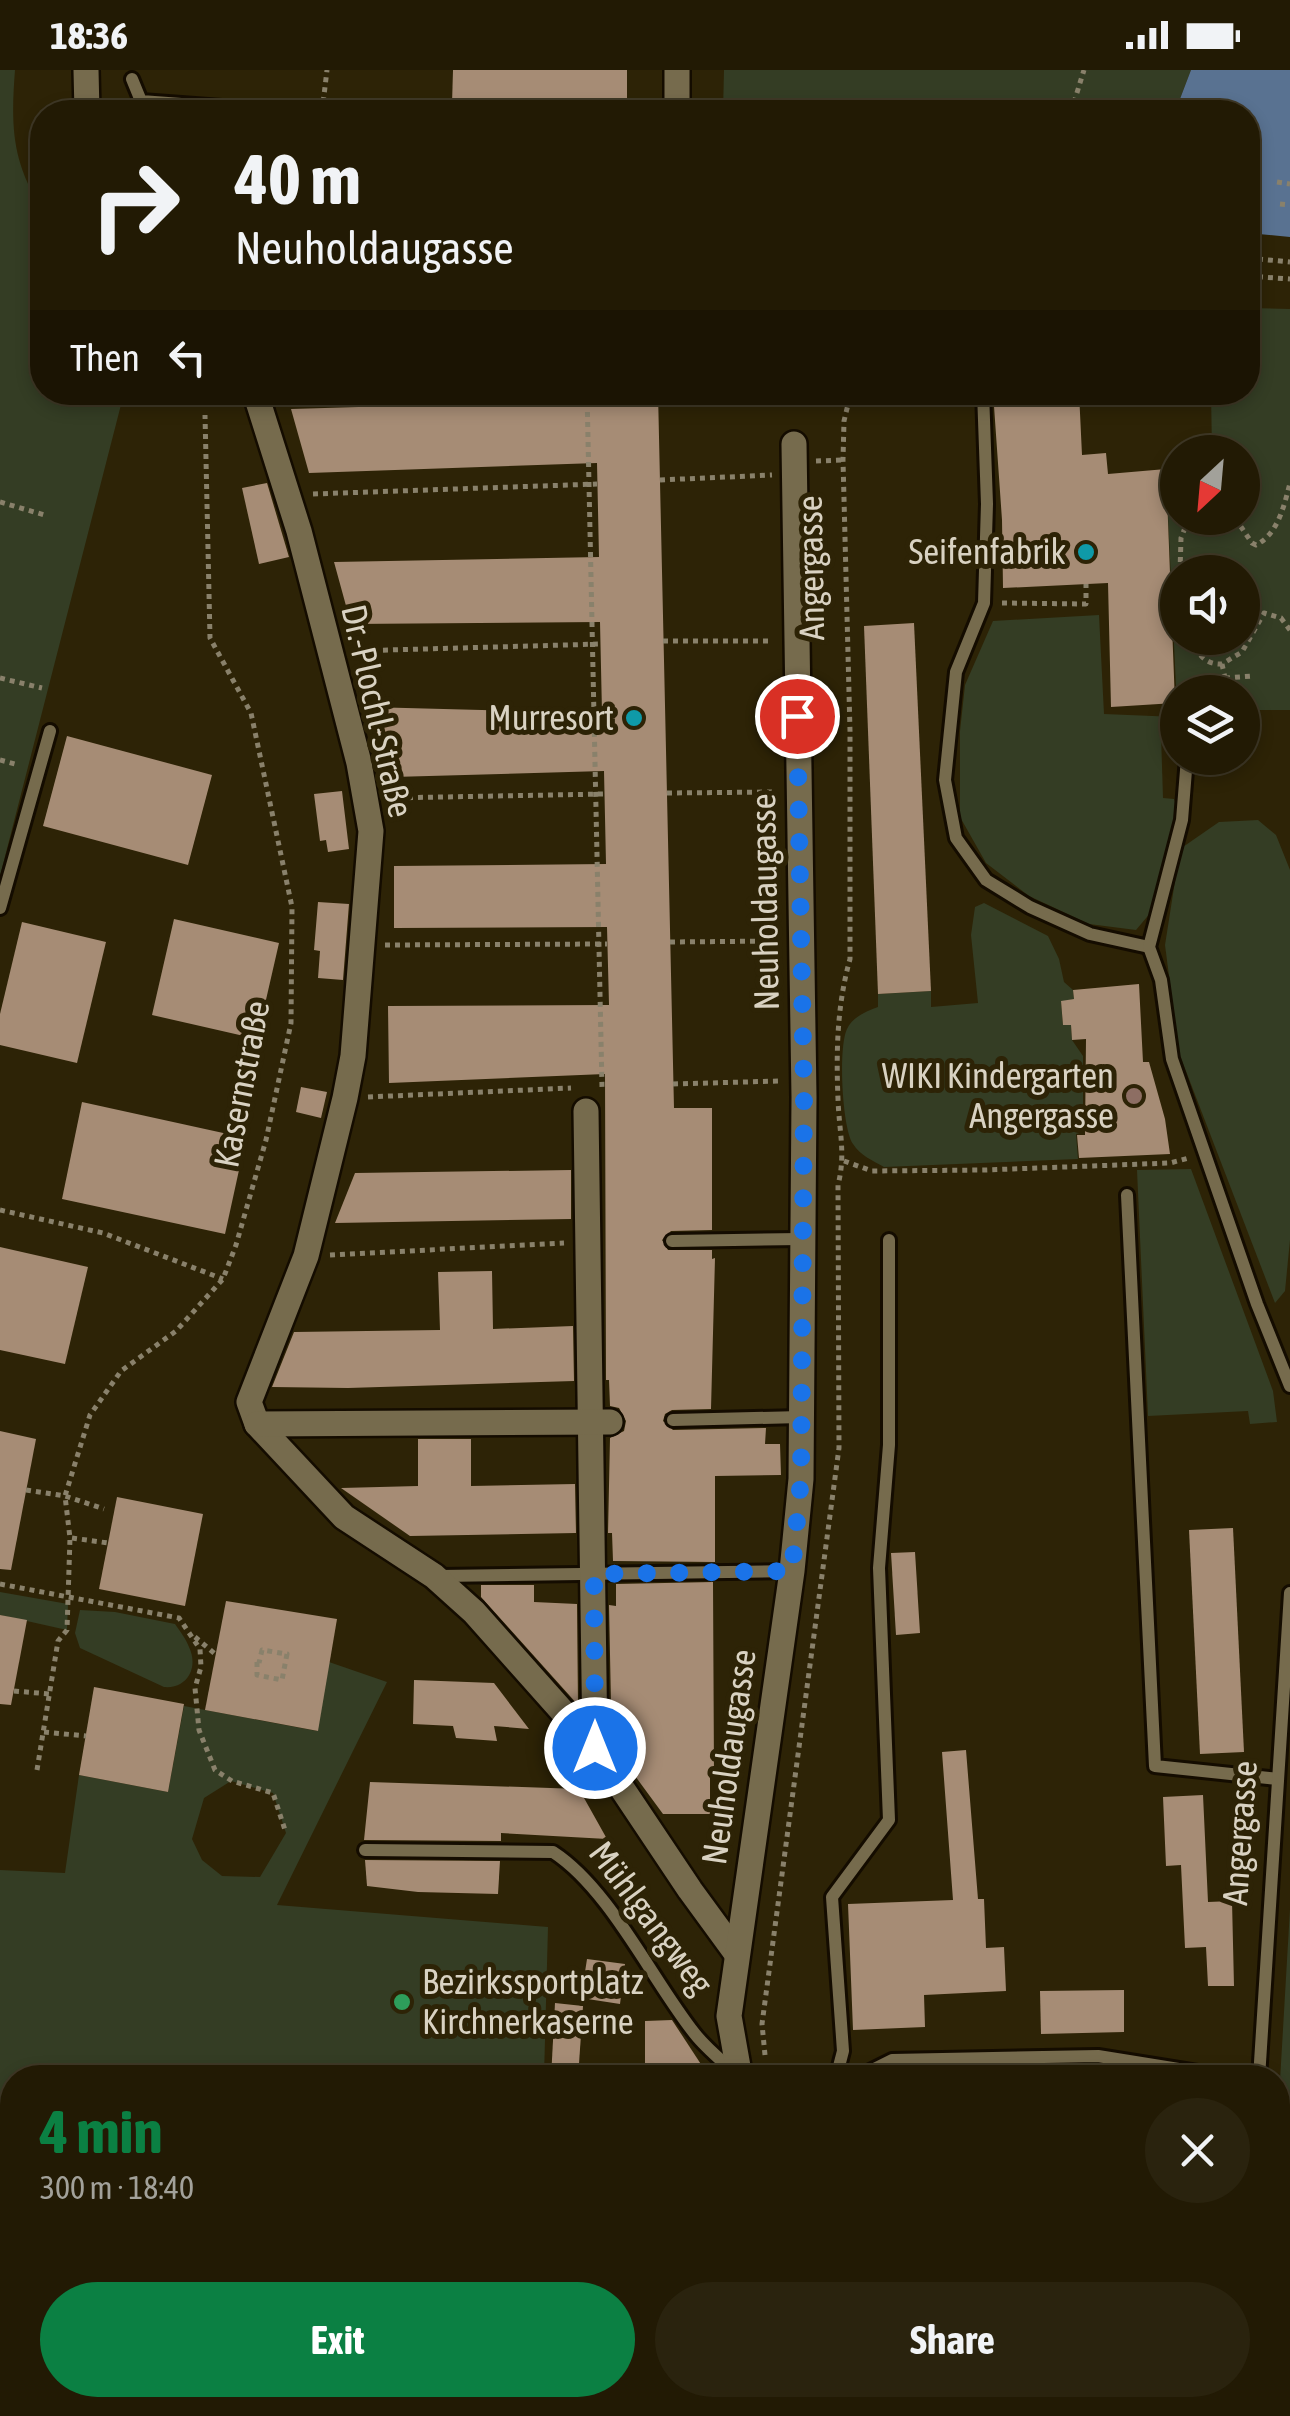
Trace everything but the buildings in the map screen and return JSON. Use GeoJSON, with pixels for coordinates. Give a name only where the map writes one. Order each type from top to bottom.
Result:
{"type":"FeatureCollection","features":[{"type":"Feature","properties":{"kind":"street"},"geometry":{"type":"LineString","coordinates":[[86,70],[87,100]]}},
{"type":"Feature","properties":{"kind":"street"},"geometry":{"type":"LineString","coordinates":[[676,100],[677,70]]}},
{"type":"Feature","properties":{"kind":"street","name":"Dr.-Plochl-Straße"},"geometry":{"type":"LineString","coordinates":[[260,405],[290,495],[371,831],[353,1056],[343,1105]]}},
{"type":"Feature","properties":{"kind":"street","name":"Neuholdaugasse"},"geometry":{"type":"LineString","coordinates":[[737,2065],[729,2016],[736,1952],[792,1571],[801,1479],[804,1081],[794,444]]}},
{"type":"Feature","properties":{"kind":"street"},"geometry":{"type":"LineString","coordinates":[[584,1100],[587,1242],[601,1423],[594,1574],[595,1748]]}},
{"type":"Feature","properties":{"kind":"street"},"geometry":{"type":"LineString","coordinates":[[343,1105],[306,1256],[249,1402],[257,1424],[601,1423]]}},
{"type":"Feature","properties":{"kind":"street","name":"Neuholdaugasse"},"geometry":{"type":"LineString","coordinates":[[257,1424],[344,1517],[434,1576],[474,1612],[595,1748],[736,1952]]}},
{"type":"Feature","properties":{"kind":"lane"},"geometry":{"type":"LineString","coordinates":[[132,79],[140,100]]}},
{"type":"Feature","properties":{"kind":"lane"},"geometry":{"type":"LineString","coordinates":[[983,405],[987,504],[984,603],[956,672],[945,780],[956,838],[986,880],[1030,908],[1090,934],[1148,947]]}},
{"type":"Feature","properties":{"kind":"lane"},"geometry":{"type":"LineString","coordinates":[[0,908],[50,731]]}},
{"type":"Feature","properties":{"kind":"lane"},"geometry":{"type":"LineString","coordinates":[[1186,775],[1182,820],[1148,947],[1161,980],[1172,1058],[1257,1304],[1290,1386]]}},
{"type":"Feature","properties":{"kind":"lane"},"geometry":{"type":"LineString","coordinates":[[1127,1195],[1155,1766],[1278,1779]]}},
{"type":"Feature","properties":{"kind":"lane"},"geometry":{"type":"LineString","coordinates":[[672,1241],[801,1239]]}},
{"type":"Feature","properties":{"kind":"lane"},"geometry":{"type":"LineString","coordinates":[[840,2065],[843,2052],[832,1898],[889,1820],[879,1568],[888,1445],[889,1240]]}},
{"type":"Feature","properties":{"kind":"lane"},"geometry":{"type":"LineString","coordinates":[[674,1420],[800,1417]]}},
{"type":"Feature","properties":{"kind":"lane"},"geometry":{"type":"LineString","coordinates":[[434,1576],[792,1571]]}},
{"type":"Feature","properties":{"kind":"lane","name":"Angergasse"},"geometry":{"type":"LineString","coordinates":[[1261,2065],[1290,1593]]}},
{"type":"Feature","properties":{"kind":"lane","name":"Mühlgangweg"},"geometry":{"type":"LineString","coordinates":[[365,1850],[553,1852],[571,1864],[605,1904],[697,2037],[726,2065]]}},
{"type":"Feature","properties":{"kind":"lane"},"geometry":{"type":"LineString","coordinates":[[882,2065],[892,2060],[1098,2056],[1154,2065]]}},
{"type":"Feature","properties":{"kind":"path"},"geometry":{"type":"LineString","coordinates":[[323,100],[327,70]]}},
{"type":"Feature","properties":{"kind":"path"},"geometry":{"type":"LineString","coordinates":[[1074,100],[1084,70]]}},
{"type":"Feature","properties":{"kind":"path"},"geometry":{"type":"LineString","coordinates":[[1277,182],[1290,184]]}},
{"type":"Feature","properties":{"kind":"path"},"geometry":{"type":"LineString","coordinates":[[1280,204],[1290,205]]}},
{"type":"Feature","properties":{"kind":"path"},"geometry":{"type":"LineString","coordinates":[[1260,259],[1290,262]]}},
{"type":"Feature","properties":{"kind":"path"},"geometry":{"type":"LineString","coordinates":[[1260,277],[1290,279]]}},
{"type":"Feature","properties":{"kind":"path"},"geometry":{"type":"LineString","coordinates":[[588,405],[593,484],[594,795],[602,1087],[611,1086]]}},
{"type":"Feature","properties":{"kind":"path","name":"Angergasse"},"geometry":{"type":"LineString","coordinates":[[848,405],[843,460],[850,731],[850,959],[842,987],[836,1061],[844,1161],[872,1171],[986,1170],[1170,1163],[1205,1155]]}},
{"type":"Feature","properties":{"kind":"path","name":"Kasernstraße"},"geometry":{"type":"LineString","coordinates":[[36,1770],[58,1641],[66,1630],[70,1538],[65,1496],[90,1414],[121,1371],[176,1331],[223,1278],[266,1140],[291,1023],[292,908],[251,713],[210,638],[205,415]]}},
{"type":"Feature","properties":{"kind":"path"},"geometry":{"type":"LineString","coordinates":[[660,480],[794,474]]}},
{"type":"Feature","properties":{"kind":"path"},"geometry":{"type":"LineString","coordinates":[[1247,535],[1252,543],[1262,543],[1279,520],[1290,483]]}},
{"type":"Feature","properties":{"kind":"path"},"geometry":{"type":"LineString","coordinates":[[290,495],[593,484]]}},
{"type":"Feature","properties":{"kind":"path"},"geometry":{"type":"LineString","coordinates":[[0,502],[48,516]]}},
{"type":"Feature","properties":{"kind":"path"},"geometry":{"type":"LineString","coordinates":[[984,603],[1086,604],[1086,584]]}},
{"type":"Feature","properties":{"kind":"path"},"geometry":{"type":"LineString","coordinates":[[1199,655],[1222,664],[1242,652],[1264,613],[1281,618],[1290,630]]}},
{"type":"Feature","properties":{"kind":"path"},"geometry":{"type":"LineString","coordinates":[[664,641],[796,642]]}},
{"type":"Feature","properties":{"kind":"path"},"geometry":{"type":"LineString","coordinates":[[330,652],[601,644]]}},
{"type":"Feature","properties":{"kind":"path"},"geometry":{"type":"LineString","coordinates":[[1222,664],[1224,675]]}},
{"type":"Feature","properties":{"kind":"path"},"geometry":{"type":"LineString","coordinates":[[0,678],[42,688]]}},
{"type":"Feature","properties":{"kind":"path"},"geometry":{"type":"LineString","coordinates":[[0,760],[20,764]]}},
{"type":"Feature","properties":{"kind":"path"},"geometry":{"type":"LineString","coordinates":[[667,793],[798,791]]}},
{"type":"Feature","properties":{"kind":"path"},"geometry":{"type":"LineString","coordinates":[[366,799],[604,794]]}},
{"type":"Feature","properties":{"kind":"path"},"geometry":{"type":"LineString","coordinates":[[670,942],[801,941]]}},
{"type":"Feature","properties":{"kind":"path"},"geometry":{"type":"LineString","coordinates":[[362,945],[607,944]]}},
{"type":"Feature","properties":{"kind":"path"},"geometry":{"type":"LineString","coordinates":[[674,1084],[804,1081]]}},
{"type":"Feature","properties":{"kind":"path"},"geometry":{"type":"LineString","coordinates":[[343,1105],[584,1100]]}},
{"type":"Feature","properties":{"kind":"path"},"geometry":{"type":"LineString","coordinates":[[0,1210],[103,1234],[223,1278]]}},
{"type":"Feature","properties":{"kind":"path"},"geometry":{"type":"LineString","coordinates":[[306,1256],[587,1242]]}},
{"type":"Feature","properties":{"kind":"path"},"geometry":{"type":"LineString","coordinates":[[26,1490],[65,1496],[104,1509]]}},
{"type":"Feature","properties":{"kind":"path"},"geometry":{"type":"LineString","coordinates":[[70,1538],[108,1543]]}},
{"type":"Feature","properties":{"kind":"path"},"geometry":{"type":"LineString","coordinates":[[0,1584],[179,1618],[216,1654]]}},
{"type":"Feature","properties":{"kind":"path"},"geometry":{"type":"LineString","coordinates":[[192,1634],[200,1650],[201,1668],[195,1688],[199,1730],[215,1770],[232,1781],[273,1793],[286,1833]]}},
{"type":"Feature","properties":{"kind":"path"},"geometry":{"type":"LineString","coordinates":[[262,1650],[287,1654],[282,1680],[257,1675],[258,1662],[262,1650]]}},
{"type":"Feature","properties":{"kind":"path"},"geometry":{"type":"LineString","coordinates":[[14,1691],[50,1694]]}},
{"type":"Feature","properties":{"kind":"path"},"geometry":{"type":"LineString","coordinates":[[44,1732],[86,1736]]}},
{"type":"Feature","properties":{"kind":"green space"},"geometry":{"type":"Polygon","coordinates":[[[0,70],[15,70],[15,142],[30,187],[30,405],[121,405],[0,876],[0,70]]]}},
{"type":"Feature","properties":{"kind":"green space"},"geometry":{"type":"Polygon","coordinates":[[[724,70],[1191,70],[1180,100],[723,100],[724,70]]]}},
{"type":"Feature","properties":{"kind":"green space"},"geometry":{"type":"Polygon","coordinates":[[[1260,308],[1290,309],[1290,710],[1260,710],[1260,675],[1175,675],[1175,655],[1260,655],[1260,555],[1170,555],[1169,535],[1260,535],[1260,435],[1212,435],[1211,405],[1260,405],[1260,308]]]}},
{"type":"Feature","properties":{"kind":"green space"},"geometry":{"type":"Polygon","coordinates":[[[1099,615],[1104,714],[1160,716],[1163,798],[1174,799],[1178,810],[1152,911],[1136,930],[1089,924],[1029,896],[986,863],[960,817],[960,731],[965,685],[993,621],[1099,615]]]}},
{"type":"Feature","properties":{"kind":"green space"},"geometry":{"type":"Polygon","coordinates":[[[1258,820],[1276,835],[1290,870],[1290,1240],[1285,1291],[1275,1303],[1179,1053],[1165,945],[1180,849],[1219,822],[1258,820]]]}},
{"type":"Feature","properties":{"kind":"green space"},"geometry":{"type":"Polygon","coordinates":[[[984,903],[1048,936],[1064,982],[1073,990],[1074,999],[1061,1002],[1063,1025],[1071,1025],[1072,1040],[1083,1056],[1083,1132],[1076,1134],[1078,1159],[884,1167],[860,1152],[849,1135],[842,1069],[847,1029],[856,1018],[878,1007],[878,994],[931,991],[931,1007],[978,1003],[971,935],[975,907],[984,903]]]}},
{"type":"Feature","properties":{"kind":"green space"},"geometry":{"type":"Polygon","coordinates":[[[1191,1169],[1273,1391],[1277,1422],[1250,1424],[1248,1411],[1148,1416],[1137,1170],[1191,1169]]]}},
{"type":"Feature","properties":{"kind":"green space"},"geometry":{"type":"Polygon","coordinates":[[[0,1592],[68,1604],[67,1630],[0,1615],[0,1592]]]}},
{"type":"Feature","properties":{"kind":"green space"},"geometry":{"type":"Polygon","coordinates":[[[80,1610],[115,1612],[175,1624],[192,1655],[189,1676],[179,1685],[164,1687],[80,1648],[75,1633],[80,1610]]]}},
{"type":"Feature","properties":{"kind":"green space"},"geometry":{"type":"Polygon","coordinates":[[[329,1662],[387,1682],[277,1905],[548,1927],[544,2065],[0,2065],[0,1870],[65,1873],[79,1775],[168,1792],[184,1706],[317,1731],[329,1662]],[[231,1781],[204,1798],[192,1839],[202,1860],[222,1876],[260,1877],[286,1833],[273,1793],[231,1781]]]}},
{"type":"Feature","properties":{"kind":"green space"},"geometry":{"type":"Polygon","coordinates":[[[1290,1909],[1290,2065],[1281,2065],[1290,1909]]]}},
{"type":"Feature","properties":{"kind":"water"},"geometry":{"type":"Polygon","coordinates":[[[1191,70],[1290,70],[1290,237],[1260,234],[1260,100],[1180,100],[1191,70]]]}},
{"type":"Feature","properties":{"kind":"place","name":"Seifenfabrik"},"geometry":{"type":"Point","coordinates":[1086,552]}},
{"type":"Feature","properties":{"kind":"place","name":"Murresort"},"geometry":{"type":"Point","coordinates":[634,718]}},
{"type":"Feature","properties":{"kind":"place","name":"WIKI Kindergarten Angergasse"},"geometry":{"type":"Point","coordinates":[1134,1096]}},
{"type":"Feature","properties":{"kind":"place","name":"Bezirkssportplatz Kirchnerkaserne"},"geometry":{"type":"Point","coordinates":[402,2002]}},
{"type":"Feature","properties":{"kind":"route"},"geometry":{"type":"LineString","coordinates":[[595,1748],[594,1574],[792,1571],[801,1479],[804,1097],[797,716]]}}]}
